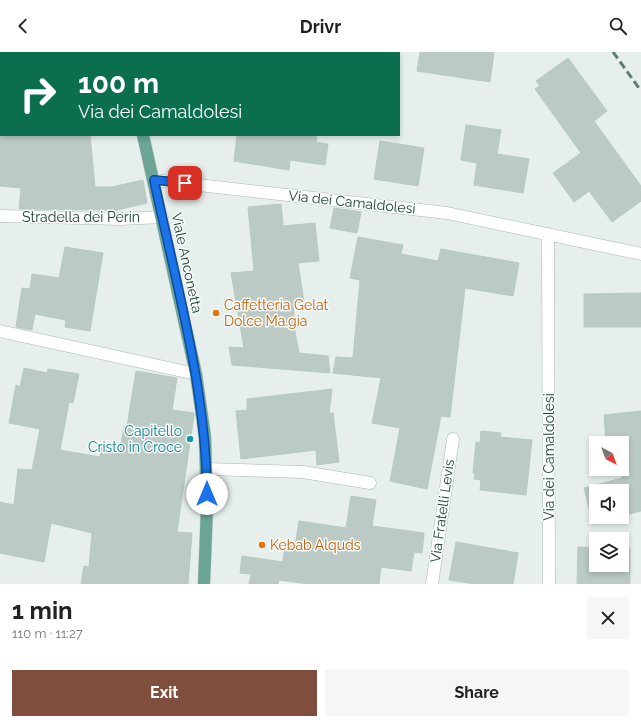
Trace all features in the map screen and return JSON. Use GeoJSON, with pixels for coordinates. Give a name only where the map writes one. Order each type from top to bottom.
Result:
{"type":"FeatureCollection","features":[{"type":"Feature","properties":{"kind":"main road","name":"Viale Anconetta"},"geometry":{"type":"LineString","coordinates":[[143,136],[196,374],[207,469],[204,584]]}},
{"type":"Feature","properties":{"kind":"street","name":"Via dei Camaldolesi"},"geometry":{"type":"LineString","coordinates":[[154,180],[447,213],[641,254]]}},
{"type":"Feature","properties":{"kind":"street","name":"Stradella dei Perin"},"geometry":{"type":"LineString","coordinates":[[0,216],[121,219],[162,217]]}},
{"type":"Feature","properties":{"kind":"street","name":"Via dei Camaldolesi"},"geometry":{"type":"LineString","coordinates":[[548,234],[549,584]]}},
{"type":"Feature","properties":{"kind":"street"},"geometry":{"type":"LineString","coordinates":[[0,331],[196,374]]}},
{"type":"Feature","properties":{"kind":"street","name":"Via Fratelli Levis"},"geometry":{"type":"LineString","coordinates":[[432,584],[453,439]]}},
{"type":"Feature","properties":{"kind":"street"},"geometry":{"type":"LineString","coordinates":[[207,469],[304,472],[370,483]]}},
{"type":"Feature","properties":{"kind":"building"},"geometry":{"type":"Polygon","coordinates":[[[420,52],[494,52],[490,82],[417,71],[420,52]]]}},
{"type":"Feature","properties":{"kind":"building"},"geometry":{"type":"Polygon","coordinates":[[[568,58],[607,111],[594,121],[641,186],[641,201],[612,222],[589,191],[574,202],[553,173],[581,153],[535,89],[540,86],[536,81],[568,58]]]}},
{"type":"Feature","properties":{"kind":"building"},"geometry":{"type":"Polygon","coordinates":[[[466,125],[501,130],[497,154],[529,159],[523,193],[474,185],[477,163],[461,160],[466,125]]]}},
{"type":"Feature","properties":{"kind":"building"},"geometry":{"type":"Polygon","coordinates":[[[0,136],[90,136],[95,187],[112,187],[143,180],[147,203],[117,210],[19,209],[21,188],[0,186],[0,136]]]}},
{"type":"Feature","properties":{"kind":"building"},"geometry":{"type":"Polygon","coordinates":[[[237,136],[310,136],[317,137],[316,142],[328,144],[325,165],[290,160],[289,170],[234,161],[237,136]]]}},
{"type":"Feature","properties":{"kind":"building"},"geometry":{"type":"Polygon","coordinates":[[[380,141],[424,148],[418,186],[374,179],[380,141]]]}},
{"type":"Feature","properties":{"kind":"building"},"geometry":{"type":"Polygon","coordinates":[[[281,204],[283,226],[315,223],[319,261],[298,263],[304,302],[293,303],[295,332],[299,353],[328,356],[330,373],[232,365],[229,347],[244,348],[231,273],[254,271],[248,207],[281,204]]]}},
{"type":"Feature","properties":{"kind":"building"},"geometry":{"type":"Polygon","coordinates":[[[334,208],[361,212],[357,233],[330,228],[334,208]]]}},
{"type":"Feature","properties":{"kind":"building"},"geometry":{"type":"Polygon","coordinates":[[[358,237],[403,245],[401,254],[438,261],[441,249],[519,263],[513,296],[465,288],[450,417],[441,416],[427,489],[390,481],[400,428],[372,423],[381,378],[333,373],[336,357],[353,358],[360,280],[350,278],[358,237]]]}},
{"type":"Feature","properties":{"kind":"building"},"geometry":{"type":"Polygon","coordinates":[[[65,247],[103,253],[90,331],[65,327],[66,320],[35,314],[32,330],[16,327],[22,288],[30,289],[32,274],[59,278],[65,247]]]}},
{"type":"Feature","properties":{"kind":"building"},"geometry":{"type":"Polygon","coordinates":[[[641,293],[641,327],[584,327],[584,294],[641,293]]]}},
{"type":"Feature","properties":{"kind":"building"},"geometry":{"type":"Polygon","coordinates":[[[24,368],[47,373],[48,369],[79,374],[73,403],[69,402],[60,450],[100,457],[101,448],[120,451],[124,426],[127,426],[136,371],[177,378],[172,410],[194,413],[177,532],[192,533],[188,584],[81,584],[84,566],[89,567],[92,533],[51,523],[44,562],[0,553],[0,502],[14,505],[18,469],[32,470],[40,429],[9,423],[16,385],[20,387],[24,368]]]}},
{"type":"Feature","properties":{"kind":"building"},"geometry":{"type":"Polygon","coordinates":[[[332,389],[329,414],[333,413],[339,462],[317,465],[316,450],[241,459],[236,411],[247,410],[247,399],[332,389]]]}},
{"type":"Feature","properties":{"kind":"building"},"geometry":{"type":"Polygon","coordinates":[[[641,411],[641,511],[629,514],[629,484],[599,484],[622,478],[622,476],[629,476],[629,436],[606,436],[604,415],[641,411]]]}},
{"type":"Feature","properties":{"kind":"building"},"geometry":{"type":"Polygon","coordinates":[[[481,431],[501,433],[500,437],[532,440],[526,495],[480,490],[481,480],[474,479],[475,473],[473,473],[476,442],[480,443],[481,431]]]}},
{"type":"Feature","properties":{"kind":"building"},"geometry":{"type":"Polygon","coordinates":[[[589,487],[589,508],[584,488],[589,487]]]}},
{"type":"Feature","properties":{"kind":"building"},"geometry":{"type":"Polygon","coordinates":[[[351,496],[376,500],[372,526],[424,533],[422,553],[414,552],[411,571],[381,567],[379,584],[309,584],[279,580],[278,584],[249,584],[251,574],[240,573],[242,556],[283,562],[285,544],[295,546],[299,521],[346,528],[351,496]]]}},
{"type":"Feature","properties":{"kind":"building"},"geometry":{"type":"Polygon","coordinates":[[[456,542],[518,553],[513,584],[475,584],[449,580],[456,542]]]}},
{"type":"Feature","properties":{"kind":"building"},"geometry":{"type":"Polygon","coordinates":[[[578,547],[589,548],[589,572],[629,572],[630,548],[630,584],[577,584],[578,547]]]}},
{"type":"Feature","properties":{"kind":"railway"},"geometry":{"type":"LineString","coordinates":[[613,52],[641,91]]}},
{"type":"Feature","properties":{"kind":"place","name":"Caffetteria Gelat Dolce Ma.gia"},"geometry":{"type":"Point","coordinates":[216,313]}},
{"type":"Feature","properties":{"kind":"place","name":"Capitello Cristo in Croce"},"geometry":{"type":"Point","coordinates":[190,439]}},
{"type":"Feature","properties":{"kind":"place","name":"Kebab Alquds"},"geometry":{"type":"Point","coordinates":[262,545]}},
{"type":"Feature","properties":{"kind":"route"},"geometry":{"type":"LineString","coordinates":[[185,183],[154,180],[196,374],[205,436],[207,494]]}}]}
